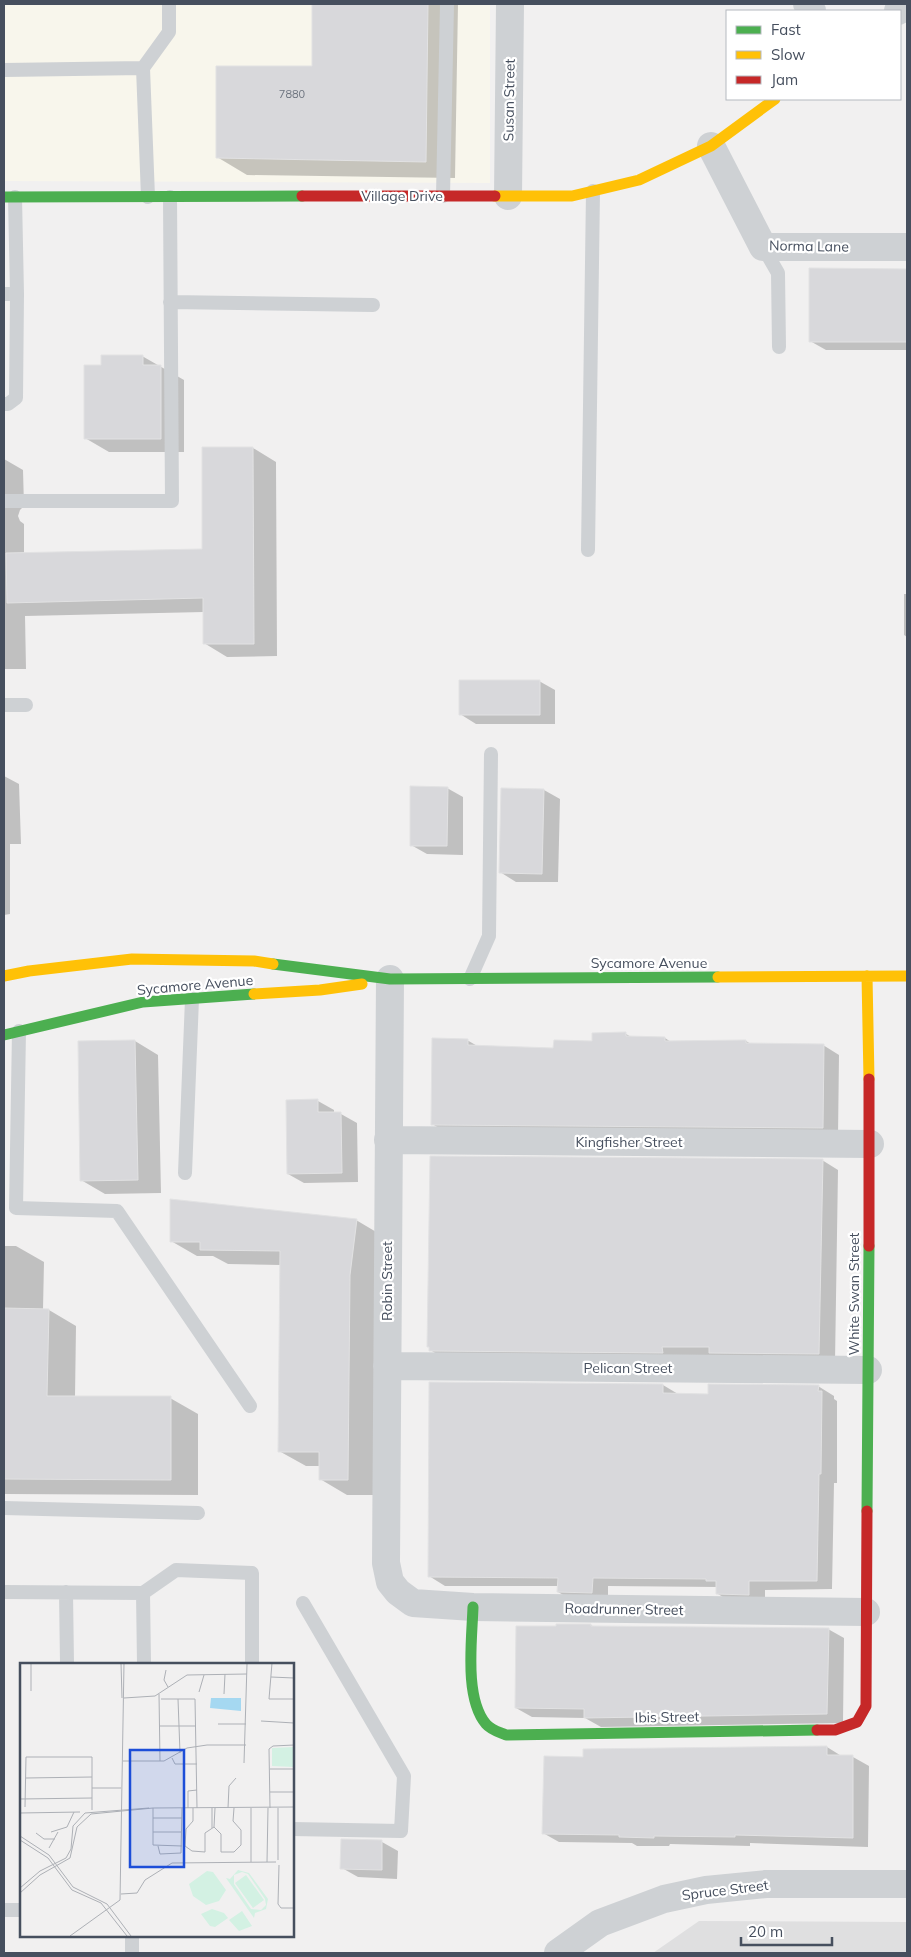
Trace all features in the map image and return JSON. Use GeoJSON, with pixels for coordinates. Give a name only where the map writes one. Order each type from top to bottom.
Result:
{"type":"FeatureCollection","features":[{"type":"Feature","properties":{"kind":"street","name":"Susan Street"},"geometry":{"type":"LineString","coordinates":[[508,196],[510,4]]}},
{"type":"Feature","properties":{"kind":"street","name":"Village Drive"},"geometry":{"type":"LineString","coordinates":[[9,197],[572,196],[639,180],[711,146],[775,100]]}},
{"type":"Feature","properties":{"kind":"street","name":"Norma Lane"},"geometry":{"type":"LineString","coordinates":[[711,146],[763,247],[907,247]]}},
{"type":"Feature","properties":{"kind":"street","name":"Sycamore Avenue"},"geometry":{"type":"LineString","coordinates":[[4,976],[29,971],[132,959],[254,961],[390,979],[907,976]]}},
{"type":"Feature","properties":{"kind":"street","name":"White Swan Street"},"geometry":{"type":"LineString","coordinates":[[866,1612],[870,1144],[867,976]]}},
{"type":"Feature","properties":{"kind":"street","name":"Sycamore Avenue"},"geometry":{"type":"LineString","coordinates":[[4,1035],[143,1002],[320,990],[390,979]]}},
{"type":"Feature","properties":{"kind":"street","name":"Robin Street"},"geometry":{"type":"LineString","coordinates":[[390,979],[386,1562],[390,1582]]}},
{"type":"Feature","properties":{"kind":"street","name":"Kingfisher Street"},"geometry":{"type":"LineString","coordinates":[[388,1140],[870,1144]]}},
{"type":"Feature","properties":{"kind":"street","name":"Pelican Street"},"geometry":{"type":"LineString","coordinates":[[387,1366],[868,1370]]}},
{"type":"Feature","properties":{"kind":"street","name":"Roadrunner Street"},"geometry":{"type":"LineString","coordinates":[[390,1582],[398,1592],[413,1602],[473,1607],[866,1612]]}},
{"type":"Feature","properties":{"kind":"street","name":"Ibis Street"},"geometry":{"type":"LineString","coordinates":[[473,1607],[473,1682],[478,1714],[487,1726],[506,1735],[835,1730],[858,1722],[866,1706],[866,1612]]}},
{"type":"Feature","properties":{"kind":"street","name":"Spruce Street"},"geometry":{"type":"LineString","coordinates":[[558,1953],[600,1924],[664,1899],[706,1890],[766,1884],[907,1884]]}},
{"type":"Feature","properties":{"kind":"lane"},"geometry":{"type":"LineString","coordinates":[[148,197],[144,68],[169,32],[169,4]]}},
{"type":"Feature","properties":{"kind":"lane"},"geometry":{"type":"LineString","coordinates":[[442,196],[447,4]]}},
{"type":"Feature","properties":{"kind":"lane"},"geometry":{"type":"LineString","coordinates":[[4,70],[144,68]]}},
{"type":"Feature","properties":{"kind":"lane"},"geometry":{"type":"LineString","coordinates":[[588,550],[593,191]]}},
{"type":"Feature","properties":{"kind":"lane"},"geometry":{"type":"LineString","coordinates":[[4,404],[8,404],[16,398],[10,294],[9,197]]}},
{"type":"Feature","properties":{"kind":"lane"},"geometry":{"type":"LineString","coordinates":[[4,501],[172,501],[170,197]]}},
{"type":"Feature","properties":{"kind":"lane"},"geometry":{"type":"LineString","coordinates":[[763,247],[778,273],[779,347]]}},
{"type":"Feature","properties":{"kind":"lane"},"geometry":{"type":"LineString","coordinates":[[170,302],[373,304]]}},
{"type":"Feature","properties":{"kind":"lane"},"geometry":{"type":"LineString","coordinates":[[4,705],[26,705]]}},
{"type":"Feature","properties":{"kind":"lane"},"geometry":{"type":"LineString","coordinates":[[470,979],[489,936],[492,754]]}},
{"type":"Feature","properties":{"kind":"lane"},"geometry":{"type":"LineString","coordinates":[[185,1173],[192,999]]}},
{"type":"Feature","properties":{"kind":"lane"},"geometry":{"type":"LineString","coordinates":[[19,1032],[10,1205],[117,1211],[250,1406]]}},
{"type":"Feature","properties":{"kind":"lane"},"geometry":{"type":"LineString","coordinates":[[4,1508],[198,1513]]}},
{"type":"Feature","properties":{"kind":"lane"},"geometry":{"type":"LineString","coordinates":[[4,1592],[143,1593],[176,1570],[252,1573],[252,1663]]}},
{"type":"Feature","properties":{"kind":"lane"},"geometry":{"type":"LineString","coordinates":[[66,1592],[67,1663]]}},
{"type":"Feature","properties":{"kind":"lane"},"geometry":{"type":"LineString","coordinates":[[143,1593],[144,1663]]}},
{"type":"Feature","properties":{"kind":"lane"},"geometry":{"type":"LineString","coordinates":[[294,1829],[401,1831],[404,1776],[303,1602]]}},
{"type":"Feature","properties":{"kind":"lane"},"geometry":{"type":"LineString","coordinates":[[4,1910],[20,1910]]}},
{"type":"Feature","properties":{"kind":"lane"},"geometry":{"type":"LineString","coordinates":[[132,1937],[132,1953]]}},
{"type":"Feature","properties":{"kind":"shaded area"},"geometry":{"type":"Polygon","coordinates":[[[4,4],[490,4],[490,183],[4,181],[4,4]]]}},
{"type":"Feature","properties":{"kind":"shaded area"},"geometry":{"type":"Polygon","coordinates":[[[699,1921],[907,1922],[907,1953],[653,1953],[699,1921]]]}},
{"type":"Feature","properties":{"kind":"building"},"geometry":{"type":"Polygon","coordinates":[[[312,4],[428,4],[426,162],[216,158],[216,66],[312,66],[312,4]]]}},
{"type":"Feature","properties":{"kind":"building"},"geometry":{"type":"Polygon","coordinates":[[[809,268],[907,269],[907,342],[809,342],[809,268]]]}},
{"type":"Feature","properties":{"kind":"building"},"geometry":{"type":"Polygon","coordinates":[[[101,355],[143,355],[143,365],[161,365],[161,439],[84,439],[84,365],[101,365],[101,355]]]}},
{"type":"Feature","properties":{"kind":"building"},"geometry":{"type":"Polygon","coordinates":[[[202,447],[253,447],[254,644],[203,644],[203,598],[7,603],[6,553],[202,549],[202,447]]]}},
{"type":"Feature","properties":{"kind":"building"},"geometry":{"type":"Polygon","coordinates":[[[459,680],[540,680],[540,715],[459,715],[459,680]]]}},
{"type":"Feature","properties":{"kind":"building"},"geometry":{"type":"Polygon","coordinates":[[[410,786],[448,787],[447,846],[410,846],[410,786]]]}},
{"type":"Feature","properties":{"kind":"building"},"geometry":{"type":"Polygon","coordinates":[[[501,788],[544,789],[542,874],[499,873],[501,788]]]}},
{"type":"Feature","properties":{"kind":"building"},"geometry":{"type":"Polygon","coordinates":[[[626,1032],[626,1036],[665,1037],[665,1041],[746,1040],[746,1043],[824,1044],[823,1128],[431,1125],[432,1038],[468,1039],[468,1045],[553,1048],[554,1040],[592,1041],[592,1033],[626,1032]]]}},
{"type":"Feature","properties":{"kind":"building"},"geometry":{"type":"Polygon","coordinates":[[[135,1040],[138,1180],[80,1181],[78,1041],[135,1040]]]}},
{"type":"Feature","properties":{"kind":"building"},"geometry":{"type":"Polygon","coordinates":[[[318,1099],[318,1112],[341,1112],[342,1173],[287,1174],[286,1100],[318,1099]]]}},
{"type":"Feature","properties":{"kind":"building"},"geometry":{"type":"Polygon","coordinates":[[[430,1156],[823,1159],[819,1354],[709,1353],[709,1347],[662,1347],[663,1353],[429,1351],[429,1347],[427,1347],[430,1156]]]}},
{"type":"Feature","properties":{"kind":"building"},"geometry":{"type":"Polygon","coordinates":[[[170,1199],[357,1219],[350,1275],[348,1480],[319,1480],[319,1452],[278,1452],[280,1251],[200,1250],[200,1242],[170,1242],[170,1199]]]}},
{"type":"Feature","properties":{"kind":"building"},"geometry":{"type":"Polygon","coordinates":[[[4,1308],[49,1309],[47,1396],[171,1396],[171,1480],[4,1479],[4,1308]]]}},
{"type":"Feature","properties":{"kind":"building"},"geometry":{"type":"Polygon","coordinates":[[[429,1382],[663,1384],[663,1393],[708,1394],[708,1384],[819,1385],[818,1391],[822,1391],[817,1581],[749,1581],[749,1595],[716,1594],[716,1581],[706,1581],[706,1579],[593,1578],[592,1593],[557,1592],[558,1578],[428,1577],[429,1382]]]}},
{"type":"Feature","properties":{"kind":"building"},"geometry":{"type":"Polygon","coordinates":[[[556,1624],[829,1628],[827,1714],[584,1718],[584,1709],[515,1708],[516,1626],[556,1626],[556,1624]]]}},
{"type":"Feature","properties":{"kind":"building"},"geometry":{"type":"Polygon","coordinates":[[[827,1746],[827,1755],[853,1755],[853,1838],[735,1835],[735,1837],[654,1836],[654,1838],[619,1837],[619,1835],[542,1834],[544,1756],[583,1757],[583,1749],[827,1746]]]}},
{"type":"Feature","properties":{"kind":"building"},"geometry":{"type":"Polygon","coordinates":[[[341,1839],[382,1840],[382,1870],[340,1869],[341,1839]]]}},
{"type":"Feature","properties":{"kind":"traffic: fast"},"geometry":{"type":"LineString","coordinates":[[4,197],[302,196]]}},
{"type":"Feature","properties":{"kind":"traffic: fast"},"geometry":{"type":"LineString","coordinates":[[273,964],[390,979],[718,977]]}},
{"type":"Feature","properties":{"kind":"traffic: fast"},"geometry":{"type":"LineString","coordinates":[[4,1035],[143,1002],[254,994]]}},
{"type":"Feature","properties":{"kind":"traffic: fast"},"geometry":{"type":"LineString","coordinates":[[867,1511],[869,1246]]}},
{"type":"Feature","properties":{"kind":"traffic: fast"},"geometry":{"type":"LineString","coordinates":[[473,1607],[471,1668],[475,1699],[479,1713],[486,1724],[506,1735],[817,1730]]}},
{"type":"Feature","properties":{"kind":"traffic: slow"},"geometry":{"type":"LineString","coordinates":[[495,196],[572,196],[639,180],[711,146],[774,100]]}},
{"type":"Feature","properties":{"kind":"traffic: slow"},"geometry":{"type":"LineString","coordinates":[[4,976],[29,971],[132,959],[254,961],[273,964]]}},
{"type":"Feature","properties":{"kind":"traffic: slow"},"geometry":{"type":"LineString","coordinates":[[867,976],[869,1079]]}},
{"type":"Feature","properties":{"kind":"traffic: slow"},"geometry":{"type":"LineString","coordinates":[[718,977],[907,976]]}},
{"type":"Feature","properties":{"kind":"traffic: slow"},"geometry":{"type":"LineString","coordinates":[[254,994],[320,990],[362,984]]}},
{"type":"Feature","properties":{"kind":"traffic: jam"},"geometry":{"type":"LineString","coordinates":[[302,196],[495,196]]}},
{"type":"Feature","properties":{"kind":"traffic: jam"},"geometry":{"type":"LineString","coordinates":[[869,1079],[869,1246]]}},
{"type":"Feature","properties":{"kind":"traffic: jam"},"geometry":{"type":"LineString","coordinates":[[817,1730],[835,1730],[857,1722],[866,1706],[867,1511]]}}]}
